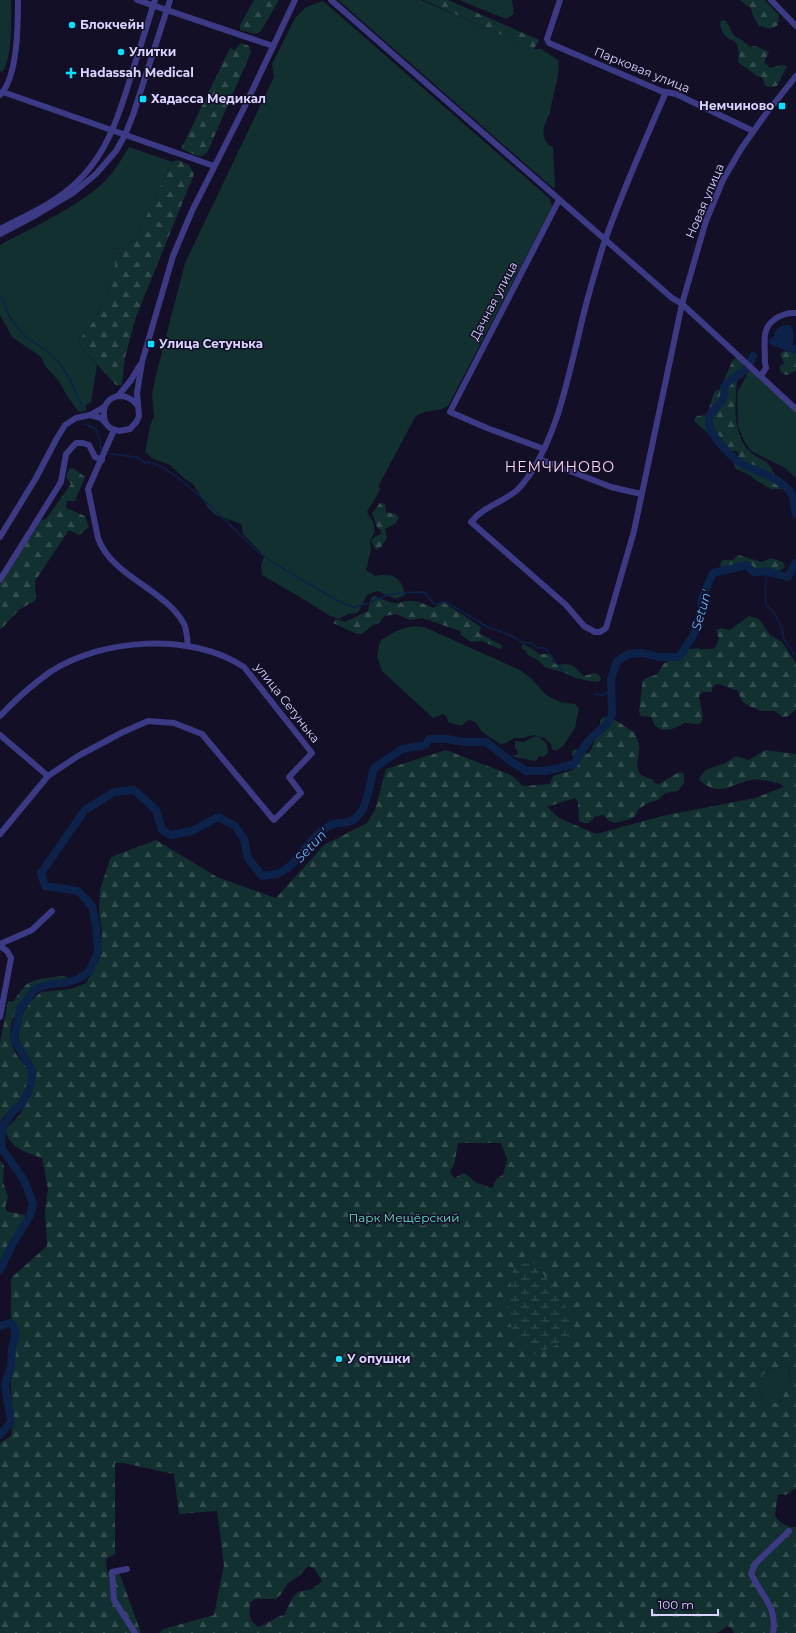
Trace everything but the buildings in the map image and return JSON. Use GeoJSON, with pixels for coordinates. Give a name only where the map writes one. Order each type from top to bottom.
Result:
{"type":"FeatureCollection","features":[{"type":"Feature","properties":{"kind":"street"},"geometry":{"type":"LineString","coordinates":[[18,0],[18,40],[16,55],[9,79],[2,94],[113,130],[214,166]]}},
{"type":"Feature","properties":{"kind":"street"},"geometry":{"type":"LineString","coordinates":[[137,0],[154,3],[167,10],[274,46]]}},
{"type":"Feature","properties":{"kind":"street"},"geometry":{"type":"LineString","coordinates":[[0,234],[73,193],[106,163],[125,135],[133,115],[170,0]]}},
{"type":"Feature","properties":{"kind":"street"},"geometry":{"type":"LineString","coordinates":[[90,415],[101,418],[114,430],[125,431],[134,426],[139,416],[137,405],[138,385],[142,362],[174,256],[192,210],[243,110],[295,0]]}},
{"type":"Feature","properties":{"kind":"street"},"geometry":{"type":"LineString","coordinates":[[331,0],[606,241],[672,298],[682,304],[796,409]]}},
{"type":"Feature","properties":{"kind":"street","name":"Парковая улица"},"geometry":{"type":"LineString","coordinates":[[560,0],[547,39],[549,43],[617,73],[666,92],[676,94],[753,132]]}},
{"type":"Feature","properties":{"kind":"street"},"geometry":{"type":"LineString","coordinates":[[771,0],[796,26]]}},
{"type":"Feature","properties":{"kind":"street"},"geometry":{"type":"LineString","coordinates":[[0,229],[50,203],[79,180],[96,160],[113,130],[154,3]]}},
{"type":"Feature","properties":{"kind":"street","name":"Новая улица"},"geometry":{"type":"LineString","coordinates":[[539,459],[522,485],[515,492],[490,506],[472,522],[566,605],[584,626],[595,632],[603,630],[606,628],[610,619],[634,531],[682,304],[697,251],[717,194],[731,166],[753,132],[796,76]]}},
{"type":"Feature","properties":{"kind":"street"},"geometry":{"type":"LineString","coordinates":[[641,494],[611,487],[539,459],[555,425],[561,408],[580,327],[606,241],[631,173],[666,92]]}},
{"type":"Feature","properties":{"kind":"street","name":"Дачная улица"},"geometry":{"type":"LineString","coordinates":[[544,449],[487,428],[450,412],[559,200]]}},
{"type":"Feature","properties":{"kind":"street"},"geometry":{"type":"LineString","coordinates":[[761,376],[766,368],[766,329],[776,318],[785,314],[796,313]]}},
{"type":"Feature","properties":{"kind":"street"},"geometry":{"type":"LineString","coordinates":[[0,537],[36,478],[65,425],[76,418],[90,415],[104,407],[108,401],[118,396],[131,380],[142,362]]}},
{"type":"Feature","properties":{"kind":"street"},"geometry":{"type":"LineString","coordinates":[[118,396],[129,398],[137,405]]}},
{"type":"Feature","properties":{"kind":"street"},"geometry":{"type":"LineString","coordinates":[[104,407],[105,421]]}},
{"type":"Feature","properties":{"kind":"street"},"geometry":{"type":"LineString","coordinates":[[114,430],[88,489],[100,545],[109,558],[157,595],[178,615],[185,626],[188,646]]}},
{"type":"Feature","properties":{"kind":"street"},"geometry":{"type":"LineString","coordinates":[[0,580],[61,482],[66,454],[71,447],[76,443],[89,445],[95,457],[102,460]]}},
{"type":"Feature","properties":{"kind":"street","name":"улица Сетунька"},"geometry":{"type":"LineString","coordinates":[[0,716],[17,698],[51,672],[82,656],[111,648],[144,644],[188,646],[232,659],[244,667],[312,753],[288,777],[301,793],[274,820],[202,734],[174,723],[148,721],[78,756],[48,776]]}},
{"type":"Feature","properties":{"kind":"street"},"geometry":{"type":"LineString","coordinates":[[0,735],[48,776],[0,834]]}},
{"type":"Feature","properties":{"kind":"street"},"geometry":{"type":"LineString","coordinates":[[0,1017],[11,958],[8,951],[0,945],[32,930],[52,911]]}},
{"type":"Feature","properties":{"kind":"street"},"geometry":{"type":"LineString","coordinates":[[773,1633],[774,1625],[771,1606],[755,1583],[751,1573],[756,1563],[789,1531]]}},
{"type":"Feature","properties":{"kind":"street"},"geometry":{"type":"LineString","coordinates":[[127,1569],[112,1572],[114,1600],[135,1633]]}},
{"type":"Feature","properties":{"kind":"green space"},"geometry":{"type":"Polygon","coordinates":[[[0,0],[11,0],[10,48],[6,66],[2,73],[0,70],[0,0]]]}},
{"type":"Feature","properties":{"kind":"green space"},"geometry":{"type":"Polygon","coordinates":[[[254,0],[279,0],[261,31],[255,34],[240,30],[240,25],[254,0]]]}},
{"type":"Feature","properties":{"kind":"green space"},"geometry":{"type":"Polygon","coordinates":[[[338,0],[421,0],[535,49],[541,49],[558,60],[559,66],[557,80],[544,133],[545,140],[553,147],[555,188],[553,188],[338,0]]]}},
{"type":"Feature","properties":{"kind":"green space"},"geometry":{"type":"Polygon","coordinates":[[[423,0],[448,0],[539,40],[534,49],[423,0]]]}},
{"type":"Feature","properties":{"kind":"green space"},"geometry":{"type":"Polygon","coordinates":[[[459,0],[512,0],[514,14],[506,19],[459,0]]]}},
{"type":"Feature","properties":{"kind":"green space"},"geometry":{"type":"Polygon","coordinates":[[[740,0],[765,0],[779,15],[778,25],[770,29],[759,26],[753,16],[751,8],[740,0]]]}},
{"type":"Feature","properties":{"kind":"green space"},"geometry":{"type":"Polygon","coordinates":[[[323,1],[550,199],[552,207],[448,406],[424,412],[415,417],[379,485],[380,490],[367,512],[373,522],[375,532],[370,540],[371,550],[366,570],[375,576],[386,575],[395,577],[399,580],[404,589],[405,595],[396,599],[377,591],[367,595],[358,613],[348,614],[339,619],[330,616],[262,575],[261,565],[264,556],[243,534],[241,524],[216,515],[209,509],[193,484],[185,479],[170,465],[151,458],[145,453],[150,426],[154,416],[152,394],[185,263],[274,77],[272,64],[295,18],[306,7],[323,1]]]}},
{"type":"Feature","properties":{"kind":"green space"},"geometry":{"type":"Polygon","coordinates":[[[723,20],[726,21],[734,36],[750,47],[756,46],[769,52],[764,62],[770,68],[782,65],[787,66],[777,86],[767,87],[762,77],[757,76],[738,62],[738,47],[733,40],[727,38],[723,33],[720,22],[723,20]]]}},
{"type":"Feature","properties":{"kind":"green space"},"geometry":{"type":"Polygon","coordinates":[[[241,43],[249,46],[251,52],[207,153],[200,157],[181,149],[230,48],[235,50],[241,43]]]}},
{"type":"Feature","properties":{"kind":"green space"},"geometry":{"type":"Polygon","coordinates":[[[129,147],[172,162],[137,236],[125,248],[111,249],[115,265],[107,296],[93,322],[79,340],[81,347],[97,365],[91,402],[86,405],[86,410],[81,412],[78,411],[59,381],[45,366],[41,357],[12,337],[0,315],[0,245],[56,216],[96,189],[106,180],[129,147]]]}},
{"type":"Feature","properties":{"kind":"green space"},"geometry":{"type":"Polygon","coordinates":[[[178,160],[189,165],[194,174],[136,317],[125,357],[122,385],[116,385],[81,347],[79,340],[93,322],[107,296],[115,265],[111,249],[125,248],[137,236],[172,162],[178,160]]]}},
{"type":"Feature","properties":{"kind":"green space"},"geometry":{"type":"Polygon","coordinates":[[[796,349],[796,371],[785,375],[780,371],[780,366],[784,363],[780,354],[784,351],[789,352],[796,349]]]}},
{"type":"Feature","properties":{"kind":"green space"},"geometry":{"type":"Polygon","coordinates":[[[736,357],[744,364],[746,368],[742,378],[737,380],[735,410],[741,439],[754,455],[768,463],[775,475],[783,484],[781,489],[771,489],[750,475],[736,469],[734,465],[739,455],[737,451],[723,452],[711,436],[696,423],[694,419],[697,416],[707,415],[715,391],[720,389],[732,362],[736,357]]]}},
{"type":"Feature","properties":{"kind":"green space"},"geometry":{"type":"Polygon","coordinates":[[[750,369],[796,412],[796,478],[785,468],[751,451],[744,441],[738,426],[737,393],[750,369]]]}},
{"type":"Feature","properties":{"kind":"green space"},"geometry":{"type":"Polygon","coordinates":[[[73,468],[85,477],[75,501],[67,501],[66,508],[85,516],[89,527],[79,535],[69,530],[35,581],[36,600],[20,609],[0,630],[0,585],[41,520],[46,519],[71,484],[66,477],[69,469],[73,468]]]}},
{"type":"Feature","properties":{"kind":"green space"},"geometry":{"type":"Polygon","coordinates":[[[380,503],[385,504],[386,512],[396,514],[399,518],[395,524],[385,529],[387,538],[381,547],[376,550],[371,541],[374,537],[381,534],[381,531],[377,527],[372,513],[380,503]]]}},
{"type":"Feature","properties":{"kind":"green space"},"geometry":{"type":"Polygon","coordinates":[[[738,555],[762,562],[771,558],[783,562],[785,567],[777,573],[756,569],[747,563],[723,569],[720,565],[722,560],[733,560],[738,555]]]}},
{"type":"Feature","properties":{"kind":"green space"},"geometry":{"type":"Polygon","coordinates":[[[373,596],[388,602],[398,603],[409,601],[433,608],[443,602],[481,627],[479,633],[503,646],[500,649],[482,641],[471,642],[461,635],[460,631],[422,618],[410,620],[396,614],[385,616],[379,623],[373,625],[362,634],[357,634],[333,623],[336,619],[345,622],[368,611],[370,601],[373,596]]]}},
{"type":"Feature","properties":{"kind":"green space"},"geometry":{"type":"Polygon","coordinates":[[[749,616],[759,619],[770,635],[782,642],[796,663],[796,710],[788,716],[783,717],[774,711],[760,711],[745,704],[737,690],[716,684],[712,688],[712,692],[703,692],[699,695],[703,718],[699,724],[686,722],[670,729],[663,730],[655,726],[651,717],[641,716],[639,712],[644,679],[657,674],[665,663],[671,660],[681,659],[689,649],[715,648],[719,639],[716,630],[721,628],[730,630],[749,616]]]}},
{"type":"Feature","properties":{"kind":"green space"},"geometry":{"type":"Polygon","coordinates":[[[414,626],[424,627],[520,670],[532,679],[546,695],[560,702],[575,704],[579,708],[575,728],[564,745],[556,751],[552,749],[551,744],[544,738],[534,735],[524,738],[514,738],[506,743],[500,744],[484,733],[473,721],[470,720],[465,722],[462,726],[448,722],[447,717],[443,714],[433,718],[382,671],[377,656],[380,641],[396,631],[414,626]]]}},
{"type":"Feature","properties":{"kind":"green space"},"geometry":{"type":"Polygon","coordinates":[[[523,644],[540,654],[550,654],[554,663],[569,664],[573,666],[584,676],[594,673],[598,674],[601,678],[600,681],[595,682],[575,678],[565,673],[545,667],[521,648],[523,644]]]}},
{"type":"Feature","properties":{"kind":"green space","name":"Парк Мещёрский"},"geometry":{"type":"Polygon","coordinates":[[[603,717],[612,718],[634,732],[639,744],[637,766],[640,774],[659,784],[679,772],[684,774],[684,783],[678,791],[665,793],[658,800],[648,803],[639,809],[634,817],[615,823],[611,822],[603,815],[594,817],[588,823],[579,821],[578,802],[575,798],[547,807],[559,818],[596,834],[662,816],[755,798],[784,787],[776,782],[751,780],[719,789],[706,785],[699,780],[704,772],[710,768],[725,763],[736,756],[749,760],[765,750],[796,754],[796,1488],[786,1495],[779,1494],[775,1516],[784,1524],[790,1527],[796,1527],[796,1633],[734,1633],[728,1626],[717,1633],[159,1633],[163,1629],[214,1615],[224,1565],[217,1511],[179,1514],[174,1474],[123,1463],[115,1463],[115,1554],[106,1559],[107,1572],[119,1572],[141,1633],[0,1633],[0,1443],[11,1436],[13,1423],[11,1386],[11,1278],[47,1246],[45,1210],[48,1189],[42,1158],[24,1152],[15,1146],[11,1142],[5,1130],[21,1113],[34,1082],[33,1065],[19,1041],[18,1027],[22,1015],[30,1002],[41,992],[71,989],[86,983],[99,960],[102,934],[99,911],[100,889],[111,857],[156,840],[217,877],[276,898],[324,845],[367,823],[375,810],[386,769],[446,750],[511,775],[523,786],[550,784],[553,776],[575,769],[577,766],[579,762],[572,755],[572,751],[576,749],[588,754],[596,739],[600,735],[600,720],[603,717]],[[458,1143],[454,1165],[450,1171],[454,1178],[464,1173],[477,1183],[492,1188],[497,1178],[503,1175],[507,1159],[501,1143],[458,1143]],[[787,1365],[775,1368],[764,1374],[761,1379],[761,1397],[769,1403],[783,1399],[785,1390],[790,1380],[787,1365]],[[308,1566],[299,1576],[288,1583],[276,1599],[255,1599],[250,1603],[250,1616],[255,1625],[258,1627],[284,1615],[293,1597],[298,1592],[312,1589],[322,1581],[314,1568],[308,1566]]]}},
{"type":"Feature","properties":{"kind":"green space"},"geometry":{"type":"Polygon","coordinates":[[[538,736],[547,744],[548,753],[544,757],[539,756],[536,761],[514,757],[512,755],[517,755],[518,752],[515,748],[515,741],[524,742],[538,736]]]}},
{"type":"Feature","properties":{"kind":"green space"},"geometry":{"type":"Polygon","coordinates":[[[65,976],[69,979],[40,985],[35,988],[22,1001],[14,1015],[11,1029],[12,1044],[15,1052],[29,1071],[29,1086],[26,1092],[0,1123],[0,1043],[8,1001],[13,1002],[26,985],[35,980],[65,976]]]}},
{"type":"Feature","properties":{"kind":"green space"},"geometry":{"type":"Polygon","coordinates":[[[0,1160],[4,1166],[3,1182],[8,1197],[5,1207],[7,1211],[26,1216],[26,1221],[0,1262],[0,1160]]]}},
{"type":"Feature","properties":{"kind":"green space"},"geometry":{"type":"Polygon","coordinates":[[[532,1261],[551,1283],[562,1299],[569,1317],[570,1328],[568,1341],[535,1354],[513,1334],[507,1311],[513,1267],[532,1261]]]}},
{"type":"Feature","properties":{"kind":"green space"},"geometry":{"type":"Polygon","coordinates":[[[787,1365],[790,1381],[783,1399],[772,1403],[766,1402],[761,1397],[760,1391],[762,1376],[775,1368],[787,1365]]]}},
{"type":"Feature","properties":{"kind":"water"},"geometry":{"type":"Polygon","coordinates":[[[785,325],[790,325],[794,336],[791,348],[785,349],[776,346],[774,342],[774,333],[778,328],[785,325]]]}},
{"type":"Feature","properties":{"kind":"waterway"},"geometry":{"type":"LineString","coordinates":[[0,297],[3,300],[8,314],[15,325],[26,337],[58,361],[72,383],[84,411]]}},
{"type":"Feature","properties":{"kind":"waterway","name":"Setun'"},"geometry":{"type":"LineString","coordinates":[[773,341],[796,350]]}},
{"type":"Feature","properties":{"kind":"waterway","name":"Setun'"},"geometry":{"type":"LineString","coordinates":[[753,356],[748,368],[729,381],[724,387],[723,399],[713,410],[709,418],[709,424],[718,441],[734,458],[744,465],[770,476],[782,483],[787,488],[793,498],[796,514]]}},
{"type":"Feature","properties":{"kind":"waterway"},"geometry":{"type":"LineString","coordinates":[[85,424],[96,429],[101,450]]}},
{"type":"Feature","properties":{"kind":"waterway"},"geometry":{"type":"LineString","coordinates":[[110,454],[136,457],[146,463],[156,464],[170,472],[203,499],[258,552],[336,600],[353,607],[367,604],[388,595],[397,593],[424,592],[434,604],[446,602],[486,626],[514,637],[523,643],[531,643],[538,648],[545,648],[565,673]]}},
{"type":"Feature","properties":{"kind":"waterway","name":"Setun'"},"geometry":{"type":"LineString","coordinates":[[0,1270],[12,1245],[30,1216],[33,1204],[24,1180],[2,1149],[1,1140],[3,1126],[14,1110],[22,1104],[29,1090],[33,1072],[14,1039],[20,1009],[35,989],[50,984],[64,983],[78,979],[89,972],[98,952],[96,926],[92,906],[78,891],[45,886],[41,873],[85,810],[114,792],[134,790],[156,810],[162,830],[171,835],[192,831],[218,817],[235,826],[244,839],[248,858],[262,876],[277,874],[292,864],[321,831],[334,824],[352,821],[363,809],[374,768],[402,749],[426,745],[429,739],[486,742],[526,771],[546,771],[574,764],[591,738],[607,724],[612,714],[611,680],[617,661],[629,654],[643,653],[658,657],[679,657],[693,636],[701,612],[702,598],[713,573],[747,565],[752,571],[755,572],[766,571],[788,577],[796,563]]}},
{"type":"Feature","properties":{"kind":"waterway"},"geometry":{"type":"LineString","coordinates":[[767,571],[765,590],[766,605],[773,611],[782,628],[784,639],[796,657]]}},
{"type":"Feature","properties":{"kind":"waterway"},"geometry":{"type":"LineString","coordinates":[[594,694],[603,695],[611,690]]}},
{"type":"Feature","properties":{"kind":"waterway","name":"Setun'"},"geometry":{"type":"LineString","coordinates":[[0,1326],[9,1323],[13,1325],[16,1334],[12,1348],[11,1366],[5,1385],[11,1422],[0,1435]]}},
{"type":"Feature","properties":{"kind":"place","name":"Блокчейн"},"geometry":{"type":"Point","coordinates":[72,25]}},
{"type":"Feature","properties":{"kind":"place","name":"Улитки"},"geometry":{"type":"Point","coordinates":[121,52]}},
{"type":"Feature","properties":{"kind":"place","name":"Hadassah Medical"},"geometry":{"type":"Point","coordinates":[71,73]}},
{"type":"Feature","properties":{"kind":"place","name":"Хадасса Медикал"},"geometry":{"type":"Point","coordinates":[143,99]}},
{"type":"Feature","properties":{"kind":"place","name":"Немчиново"},"geometry":{"type":"Point","coordinates":[782,106]}},
{"type":"Feature","properties":{"kind":"place","name":"Улица Сетунька"},"geometry":{"type":"Point","coordinates":[151,344]}},
{"type":"Feature","properties":{"kind":"place","name":"У опушки"},"geometry":{"type":"Point","coordinates":[339,1359]}},
{"type":"Feature","properties":{"kind":"district","name":"НЕМЧИНОВО"},"geometry":{"type":"Point","coordinates":[560,467]}}]}
